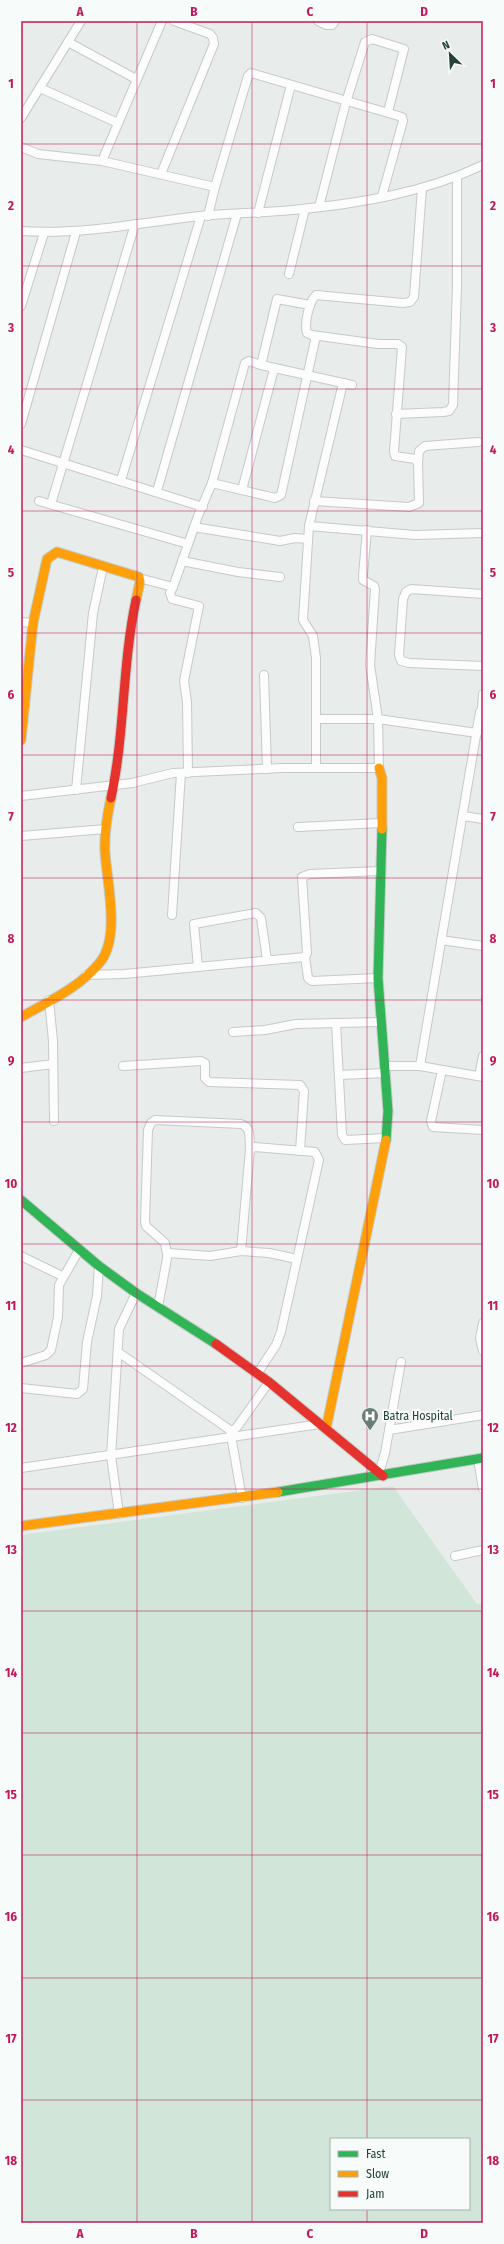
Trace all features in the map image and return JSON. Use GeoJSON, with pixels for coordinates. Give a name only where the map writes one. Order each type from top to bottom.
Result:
{"type":"FeatureCollection","features":[{"type":"Feature","properties":{"kind":"street"},"geometry":{"type":"LineString","coordinates":[[21,118],[81,21]]}},
{"type":"Feature","properties":{"kind":"street"},"geometry":{"type":"LineString","coordinates":[[102,161],[162,21]]}},
{"type":"Feature","properties":{"kind":"street"},"geometry":{"type":"LineString","coordinates":[[161,174],[214,44],[213,38],[210,34],[174,21]]}},
{"type":"Feature","properties":{"kind":"street"},"geometry":{"type":"LineString","coordinates":[[318,21],[326,25],[332,24],[335,21]]}},
{"type":"Feature","properties":{"kind":"street"},"geometry":{"type":"LineString","coordinates":[[319,207],[346,102],[365,42],[372,39],[404,49],[388,112]]}},
{"type":"Feature","properties":{"kind":"street"},"geometry":{"type":"LineString","coordinates":[[68,42],[136,79]]}},
{"type":"Feature","properties":{"kind":"street"},"geometry":{"type":"LineString","coordinates":[[121,480],[215,186],[248,76],[254,73],[346,102],[388,112],[402,117],[403,121],[382,196]]}},
{"type":"Feature","properties":{"kind":"street"},"geometry":{"type":"LineString","coordinates":[[258,213],[291,85]]}},
{"type":"Feature","properties":{"kind":"street"},"geometry":{"type":"LineString","coordinates":[[40,88],[118,123]]}},
{"type":"Feature","properties":{"kind":"street"},"geometry":{"type":"LineString","coordinates":[[21,147],[38,154],[102,161],[215,186]]}},
{"type":"Feature","properties":{"kind":"street"},"geometry":{"type":"LineString","coordinates":[[21,231],[44,233],[76,232],[205,216],[319,207],[422,188],[483,165]]}},
{"type":"Feature","properties":{"kind":"street"},"geometry":{"type":"LineString","coordinates":[[396,414],[443,412],[449,411],[453,405],[457,286],[457,176]]}},
{"type":"Feature","properties":{"kind":"street"},"geometry":{"type":"LineString","coordinates":[[418,463],[415,459],[395,456],[394,451],[402,347],[398,344],[378,344],[316,336],[307,332],[305,328],[312,300],[320,294],[403,303],[410,302],[414,297],[422,188]]}},
{"type":"Feature","properties":{"kind":"street"},"geometry":{"type":"LineString","coordinates":[[288,274],[305,209]]}},
{"type":"Feature","properties":{"kind":"street"},"geometry":{"type":"LineString","coordinates":[[157,492],[237,214]]}},
{"type":"Feature","properties":{"kind":"street"},"geometry":{"type":"LineString","coordinates":[[51,504],[135,224]]}},
{"type":"Feature","properties":{"kind":"street"},"geometry":{"type":"LineString","coordinates":[[21,424],[76,232]]}},
{"type":"Feature","properties":{"kind":"street"},"geometry":{"type":"LineString","coordinates":[[21,306],[44,233]]}},
{"type":"Feature","properties":{"kind":"street"},"geometry":{"type":"LineString","coordinates":[[261,365],[277,299],[310,305]]}},
{"type":"Feature","properties":{"kind":"street"},"geometry":{"type":"LineString","coordinates":[[212,483],[275,498],[281,495],[316,336]]}},
{"type":"Feature","properties":{"kind":"street"},"geometry":{"type":"LineString","coordinates":[[172,915],[185,773],[187,702],[184,681],[200,609],[197,604],[172,599],[170,593],[212,483],[245,363],[249,361],[274,369],[352,385]]}},
{"type":"Feature","properties":{"kind":"street"},"geometry":{"type":"LineString","coordinates":[[242,490],[274,369]]}},
{"type":"Feature","properties":{"kind":"street"},"geometry":{"type":"LineString","coordinates":[[316,767],[316,658],[313,636],[303,620],[308,539],[314,501],[342,383]]}},
{"type":"Feature","properties":{"kind":"street"},"geometry":{"type":"LineString","coordinates":[[314,501],[409,507],[415,506],[419,503],[419,451],[425,446],[478,442]]}},
{"type":"Feature","properties":{"kind":"street"},"geometry":{"type":"LineString","coordinates":[[21,450],[63,464],[121,480],[203,507]]}},
{"type":"Feature","properties":{"kind":"street"},"geometry":{"type":"LineString","coordinates":[[39,501],[188,544]]}},
{"type":"Feature","properties":{"kind":"street"},"geometry":{"type":"LineString","coordinates":[[309,526],[415,534],[483,533]]}},
{"type":"Feature","properties":{"kind":"street"},"geometry":{"type":"LineString","coordinates":[[194,527],[280,541],[296,538],[308,539]]}},
{"type":"Feature","properties":{"kind":"street"},"geometry":{"type":"LineString","coordinates":[[323,1426],[386,1138],[388,1111],[378,978],[382,778],[379,768],[378,719],[370,665],[375,589],[374,586],[364,580],[363,576],[367,530]]}},
{"type":"Feature","properties":{"kind":"street"},"geometry":{"type":"LineString","coordinates":[[21,740],[33,623],[41,581],[47,559],[50,555],[57,552],[139,578],[173,587]]}},
{"type":"Feature","properties":{"kind":"street"},"geometry":{"type":"LineString","coordinates":[[182,561],[254,574],[280,577]]}},
{"type":"Feature","properties":{"kind":"street"},"geometry":{"type":"LineString","coordinates":[[76,790],[92,613],[103,567]]}},
{"type":"Feature","properties":{"kind":"street"},"geometry":{"type":"LineString","coordinates":[[21,1017],[86,975],[102,959],[107,948],[110,894],[105,846],[106,829],[115,786],[132,616],[139,578]]}},
{"type":"Feature","properties":{"kind":"street"},"geometry":{"type":"LineString","coordinates":[[483,594],[411,589],[406,592],[403,599],[399,655],[401,661],[483,666]]}},
{"type":"Feature","properties":{"kind":"street"},"geometry":{"type":"LineString","coordinates":[[21,622],[33,623]]}},
{"type":"Feature","properties":{"kind":"street"},"geometry":{"type":"LineString","coordinates":[[264,674],[267,769]]}},
{"type":"Feature","properties":{"kind":"street"},"geometry":{"type":"LineString","coordinates":[[420,1066],[477,733],[483,708],[483,694]]}},
{"type":"Feature","properties":{"kind":"street"},"geometry":{"type":"LineString","coordinates":[[317,719],[378,719],[477,733]]}},
{"type":"Feature","properties":{"kind":"street"},"geometry":{"type":"LineString","coordinates":[[21,796],[115,786],[185,773],[316,767],[379,768]]}},
{"type":"Feature","properties":{"kind":"street"},"geometry":{"type":"LineString","coordinates":[[463,816],[483,819]]}},
{"type":"Feature","properties":{"kind":"street"},"geometry":{"type":"LineString","coordinates":[[298,827],[381,823]]}},
{"type":"Feature","properties":{"kind":"street"},"geometry":{"type":"LineString","coordinates":[[21,836],[106,829]]}},
{"type":"Feature","properties":{"kind":"street"},"geometry":{"type":"LineString","coordinates":[[378,978],[312,981],[308,978],[305,957],[307,953],[302,877],[310,874],[380,871]]}},
{"type":"Feature","properties":{"kind":"street"},"geometry":{"type":"LineString","coordinates":[[198,967],[194,924],[256,914],[261,918],[266,960]]}},
{"type":"Feature","properties":{"kind":"street"},"geometry":{"type":"LineString","coordinates":[[442,940],[483,946]]}},
{"type":"Feature","properties":{"kind":"street"},"geometry":{"type":"LineString","coordinates":[[86,975],[124,974],[305,957]]}},
{"type":"Feature","properties":{"kind":"street"},"geometry":{"type":"LineString","coordinates":[[49,1000],[53,1064],[54,1121]]}},
{"type":"Feature","properties":{"kind":"street"},"geometry":{"type":"LineString","coordinates":[[233,1032],[265,1030],[296,1024],[381,1022]]}},
{"type":"Feature","properties":{"kind":"street"},"geometry":{"type":"LineString","coordinates":[[336,1023],[343,1138],[386,1138]]}},
{"type":"Feature","properties":{"kind":"street"},"geometry":{"type":"LineString","coordinates":[[339,1075],[420,1066],[481,1076],[483,1056]]}},
{"type":"Feature","properties":{"kind":"street"},"geometry":{"type":"LineString","coordinates":[[123,1066],[201,1060],[205,1064],[205,1078],[209,1082],[300,1086],[304,1091],[300,1151]]}},
{"type":"Feature","properties":{"kind":"street"},"geometry":{"type":"LineString","coordinates":[[21,1068],[53,1064]]}},
{"type":"Feature","properties":{"kind":"street"},"geometry":{"type":"LineString","coordinates":[[442,1070],[431,1121],[433,1127],[483,1130]]}},
{"type":"Feature","properties":{"kind":"street"},"geometry":{"type":"LineString","coordinates":[[158,1307],[167,1254],[165,1243],[146,1226],[148,1130],[150,1123],[154,1120],[241,1124],[246,1126],[249,1130],[250,1149],[241,1251]]}},
{"type":"Feature","properties":{"kind":"street"},"geometry":{"type":"LineString","coordinates":[[250,1149],[255,1147],[315,1152],[319,1160],[281,1332],[276,1344],[257,1374]]}},
{"type":"Feature","properties":{"kind":"street"},"geometry":{"type":"LineString","coordinates":[[21,1200],[99,1266],[136,1293],[205,1336],[269,1382],[381,1474]]}},
{"type":"Feature","properties":{"kind":"street"},"geometry":{"type":"LineString","coordinates":[[21,1363],[46,1355],[51,1350],[58,1317],[57,1293],[62,1276],[79,1250]]}},
{"type":"Feature","properties":{"kind":"street"},"geometry":{"type":"LineString","coordinates":[[167,1254],[173,1252],[210,1256],[241,1251],[269,1253],[297,1259]]}},
{"type":"Feature","properties":{"kind":"street"},"geometry":{"type":"LineString","coordinates":[[21,1256],[62,1276]]}},
{"type":"Feature","properties":{"kind":"street"},"geometry":{"type":"LineString","coordinates":[[21,1388],[77,1394],[83,1389],[87,1342],[97,1296],[99,1266]]}},
{"type":"Feature","properties":{"kind":"street"},"geometry":{"type":"LineString","coordinates":[[119,1514],[111,1456],[119,1328],[136,1293]]}},
{"type":"Feature","properties":{"kind":"street"},"geometry":{"type":"LineString","coordinates":[[483,1323],[480,1338],[483,1351]]}},
{"type":"Feature","properties":{"kind":"street"},"geometry":{"type":"LineString","coordinates":[[118,1352],[232,1435]]}},
{"type":"Feature","properties":{"kind":"street"},"geometry":{"type":"LineString","coordinates":[[381,1474],[401,1362]]}},
{"type":"Feature","properties":{"kind":"street"},"geometry":{"type":"LineString","coordinates":[[242,1498],[232,1435],[269,1382]]}},
{"type":"Feature","properties":{"kind":"street"},"geometry":{"type":"LineString","coordinates":[[389,1430],[483,1415]]}},
{"type":"Feature","properties":{"kind":"street"},"geometry":{"type":"LineString","coordinates":[[21,1468],[111,1456],[232,1435],[323,1426]]}},
{"type":"Feature","properties":{"kind":"street"},"geometry":{"type":"LineString","coordinates":[[21,1526],[242,1498],[381,1474],[481,1459],[483,1489]]}},
{"type":"Feature","properties":{"kind":"street"},"geometry":{"type":"LineString","coordinates":[[455,1556],[483,1550]]}},
{"type":"Feature","properties":{"kind":"green space"},"geometry":{"type":"Polygon","coordinates":[[[393,1486],[477,1604],[483,1603],[483,2223],[21,2223],[21,1535],[393,1486]]]}},
{"type":"Feature","properties":{"kind":"traffic: fast"},"geometry":{"type":"LineString","coordinates":[[382,829],[378,978],[388,1111],[386,1140]]}},
{"type":"Feature","properties":{"kind":"traffic: fast"},"geometry":{"type":"LineString","coordinates":[[21,1200],[99,1266],[136,1293],[216,1344]]}},
{"type":"Feature","properties":{"kind":"traffic: fast"},"geometry":{"type":"LineString","coordinates":[[278,1492],[483,1458]]}},
{"type":"Feature","properties":{"kind":"traffic: slow"},"geometry":{"type":"LineString","coordinates":[[21,740],[33,623],[47,559],[57,552],[139,577],[140,582],[136,600]]}},
{"type":"Feature","properties":{"kind":"traffic: slow"},"geometry":{"type":"LineString","coordinates":[[379,768],[382,778],[382,829]]}},
{"type":"Feature","properties":{"kind":"traffic: slow"},"geometry":{"type":"LineString","coordinates":[[21,1017],[74,986],[93,970],[101,961],[107,950],[110,937],[111,908],[105,838],[111,798]]}},
{"type":"Feature","properties":{"kind":"traffic: slow"},"geometry":{"type":"LineString","coordinates":[[326,1429],[386,1140]]}},
{"type":"Feature","properties":{"kind":"traffic: slow"},"geometry":{"type":"LineString","coordinates":[[21,1526],[278,1492]]}},
{"type":"Feature","properties":{"kind":"traffic: jam"},"geometry":{"type":"LineString","coordinates":[[111,798],[116,773],[128,649],[136,600]]}},
{"type":"Feature","properties":{"kind":"traffic: jam"},"geometry":{"type":"LineString","coordinates":[[216,1344],[269,1382],[383,1476]]}},
{"type":"Feature","properties":{"kind":"place","name":"Batra Hospital"},"geometry":{"type":"Point","coordinates":[370,1431]}}]}
